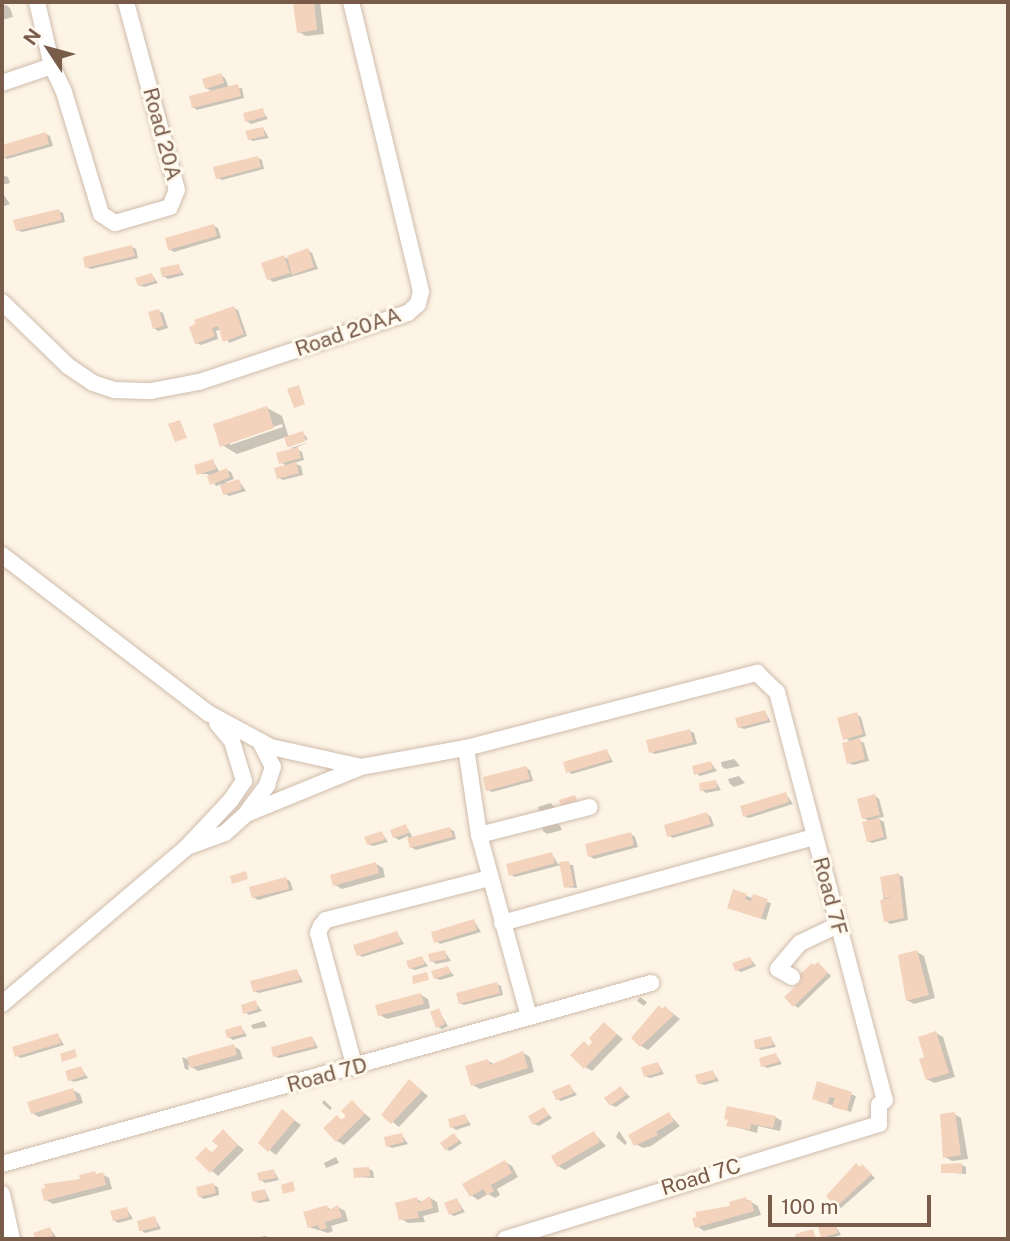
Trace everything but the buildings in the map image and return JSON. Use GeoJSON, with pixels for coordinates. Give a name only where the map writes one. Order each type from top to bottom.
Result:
{"type":"FeatureCollection","features":[{"type":"Feature","properties":{"kind":"street","name":"Road 20A"},"geometry":{"type":"LineString","coordinates":[[37,2],[52,66],[64,92],[102,214],[115,223],[170,207],[177,190],[126,2]]}},
{"type":"Feature","properties":{"kind":"street","name":"Road 20AA"},"geometry":{"type":"LineString","coordinates":[[2,302],[68,366],[93,383],[114,390],[151,391],[198,382],[408,313],[418,304],[421,291],[351,2]]}},
{"type":"Feature","properties":{"kind":"street"},"geometry":{"type":"LineString","coordinates":[[2,83],[52,66]]}},
{"type":"Feature","properties":{"kind":"street"},"geometry":{"type":"LineString","coordinates":[[2,555],[208,713],[271,747],[361,767]]}},
{"type":"Feature","properties":{"kind":"street","name":"Road 7F"},"geometry":{"type":"LineString","coordinates":[[466,748],[757,673],[771,685],[777,692],[886,1100],[879,1105]]}},
{"type":"Feature","properties":{"kind":"street"},"geometry":{"type":"LineString","coordinates":[[2,1004],[187,847],[218,816],[243,781],[232,741],[208,713]]}},
{"type":"Feature","properties":{"kind":"street"},"geometry":{"type":"LineString","coordinates":[[187,847],[225,833],[246,814],[267,785],[273,767],[260,741]]}},
{"type":"Feature","properties":{"kind":"street"},"geometry":{"type":"LineString","coordinates":[[246,814],[361,767],[466,748],[479,835],[529,1017]]}},
{"type":"Feature","properties":{"kind":"street"},"geometry":{"type":"LineString","coordinates":[[479,835],[590,807]]}},
{"type":"Feature","properties":{"kind":"street"},"geometry":{"type":"LineString","coordinates":[[502,923],[814,837]]}},
{"type":"Feature","properties":{"kind":"street"},"geometry":{"type":"LineString","coordinates":[[355,1068],[318,933],[321,926],[326,920],[490,878]]}},
{"type":"Feature","properties":{"kind":"street"},"geometry":{"type":"LineString","coordinates":[[792,977],[778,969],[800,943],[838,925]]}},
{"type":"Feature","properties":{"kind":"street","name":"Road 7D"},"geometry":{"type":"LineString","coordinates":[[2,1164],[651,984]]}},
{"type":"Feature","properties":{"kind":"street","name":"Road 7C"},"geometry":{"type":"LineString","coordinates":[[505,1239],[879,1124],[879,1105]]}},
{"type":"Feature","properties":{"kind":"street"},"geometry":{"type":"LineString","coordinates":[[2,1194],[7,1229]]}}]}
